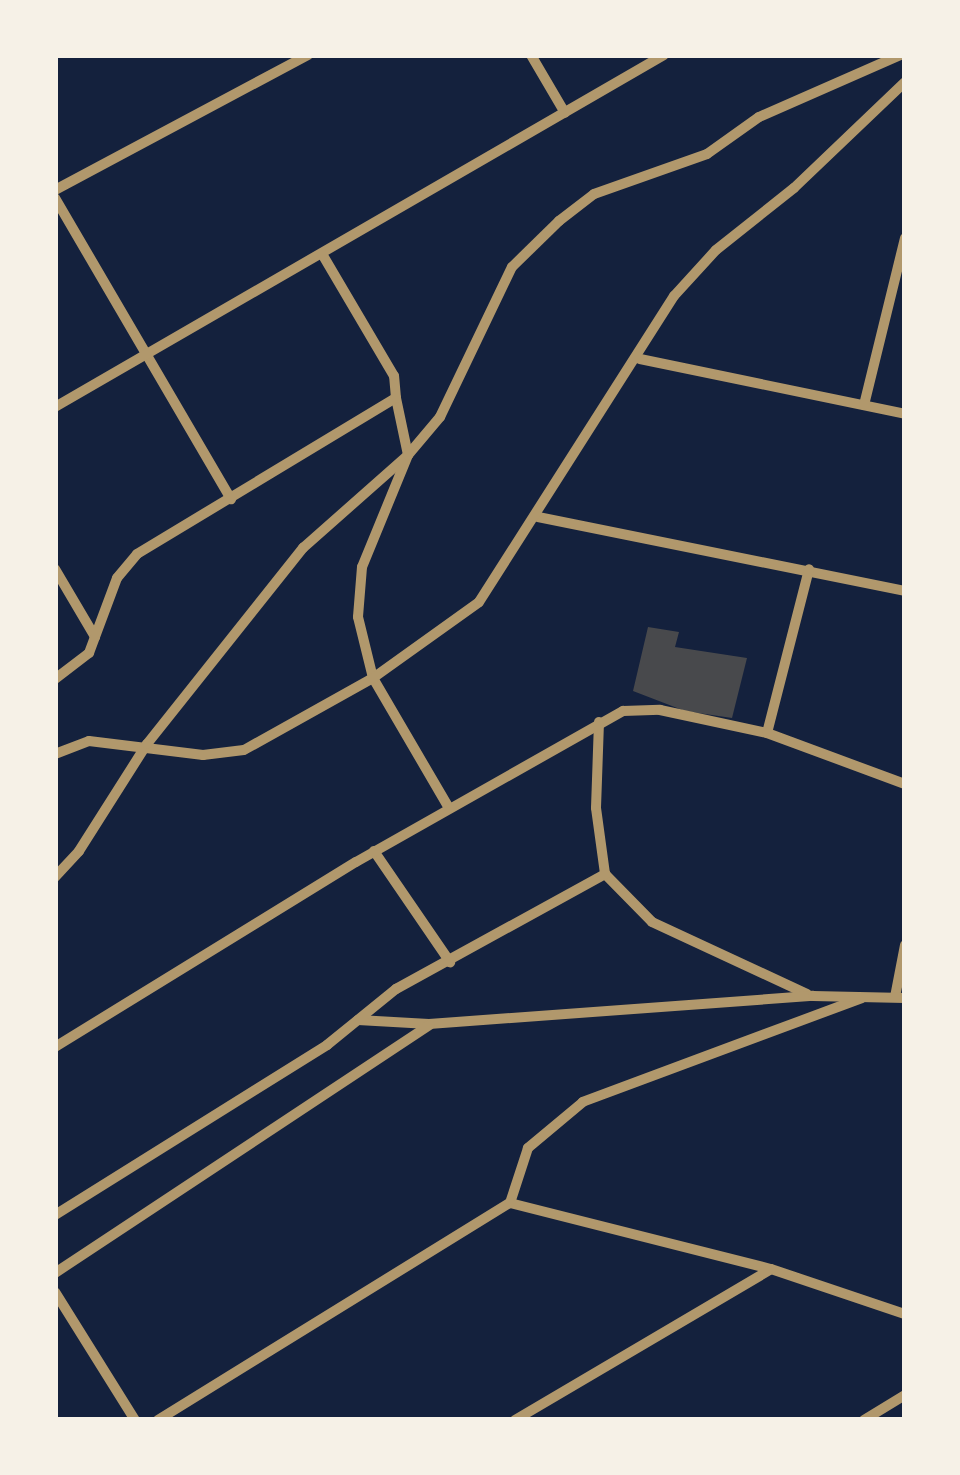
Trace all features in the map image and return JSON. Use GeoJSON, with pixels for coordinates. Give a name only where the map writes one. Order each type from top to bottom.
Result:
{"type":"FeatureCollection","features":[{"type":"Feature","properties":{"kind":"street"},"geometry":{"type":"LineString","coordinates":[[55,190],[308,55]]}},
{"type":"Feature","properties":{"kind":"street"},"geometry":{"type":"LineString","coordinates":[[531,55],[565,114]]}},
{"type":"Feature","properties":{"kind":"street"},"geometry":{"type":"LineString","coordinates":[[55,406],[664,55]]}},
{"type":"Feature","properties":{"kind":"street"},"geometry":{"type":"LineString","coordinates":[[55,878],[79,852],[146,744],[303,548],[408,455],[440,417],[512,267],[559,220],[594,194],[707,154],[758,117],[900,55]]}},
{"type":"Feature","properties":{"kind":"street"},"geometry":{"type":"LineString","coordinates":[[55,754],[89,741],[146,744],[203,755],[244,750],[373,678],[479,602],[640,359],[674,296],[716,250],[794,188],[905,82]]}},
{"type":"Feature","properties":{"kind":"street"},"geometry":{"type":"LineString","coordinates":[[55,198],[231,499]]}},
{"type":"Feature","properties":{"kind":"street"},"geometry":{"type":"LineString","coordinates":[[864,406],[905,238]]}},
{"type":"Feature","properties":{"kind":"street"},"geometry":{"type":"LineString","coordinates":[[322,254],[394,376],[408,455],[362,567],[358,617],[373,678],[449,808]]}},
{"type":"Feature","properties":{"kind":"street"},"geometry":{"type":"LineString","coordinates":[[640,359],[905,414]]}},
{"type":"Feature","properties":{"kind":"street"},"geometry":{"type":"LineString","coordinates":[[55,679],[78,665],[95,637],[126,564],[396,398]]}},
{"type":"Feature","properties":{"kind":"street"},"geometry":{"type":"LineString","coordinates":[[538,517],[905,591]]}},
{"type":"Feature","properties":{"kind":"street"},"geometry":{"type":"LineString","coordinates":[[55,569],[95,637]]}},
{"type":"Feature","properties":{"kind":"street"},"geometry":{"type":"LineString","coordinates":[[768,734],[809,569]]}},
{"type":"Feature","properties":{"kind":"street"},"geometry":{"type":"LineString","coordinates":[[55,1048],[374,852],[623,711],[660,710],[768,734],[905,784]]}},
{"type":"Feature","properties":{"kind":"street"},"geometry":{"type":"LineString","coordinates":[[600,722],[596,808],[605,874],[652,922],[813,996]]}},
{"type":"Feature","properties":{"kind":"street"},"geometry":{"type":"LineString","coordinates":[[374,852],[450,962]]}},
{"type":"Feature","properties":{"kind":"street"},"geometry":{"type":"LineString","coordinates":[[55,1215],[357,1020],[396,989],[605,874]]}},
{"type":"Feature","properties":{"kind":"street"},"geometry":{"type":"LineString","coordinates":[[357,1020],[429,1024],[813,996],[900,998],[905,945]]}},
{"type":"Feature","properties":{"kind":"street"},"geometry":{"type":"LineString","coordinates":[[158,1420],[510,1203],[528,1148],[583,1102],[862,998]]}},
{"type":"Feature","properties":{"kind":"street"},"geometry":{"type":"LineString","coordinates":[[55,1274],[429,1024]]}},
{"type":"Feature","properties":{"kind":"street"},"geometry":{"type":"LineString","coordinates":[[510,1203],[771,1270],[905,1314]]}},
{"type":"Feature","properties":{"kind":"street"},"geometry":{"type":"LineString","coordinates":[[515,1420],[771,1270]]}},
{"type":"Feature","properties":{"kind":"street"},"geometry":{"type":"LineString","coordinates":[[55,1292],[136,1420]]}},
{"type":"Feature","properties":{"kind":"street"},"geometry":{"type":"LineString","coordinates":[[864,1420],[905,1396]]}},
{"type":"Feature","properties":{"kind":"building"},"geometry":{"type":"Polygon","coordinates":[[[648,627],[679,632],[675,647],[747,658],[732,718],[685,711],[633,691],[648,627]]]}}]}
